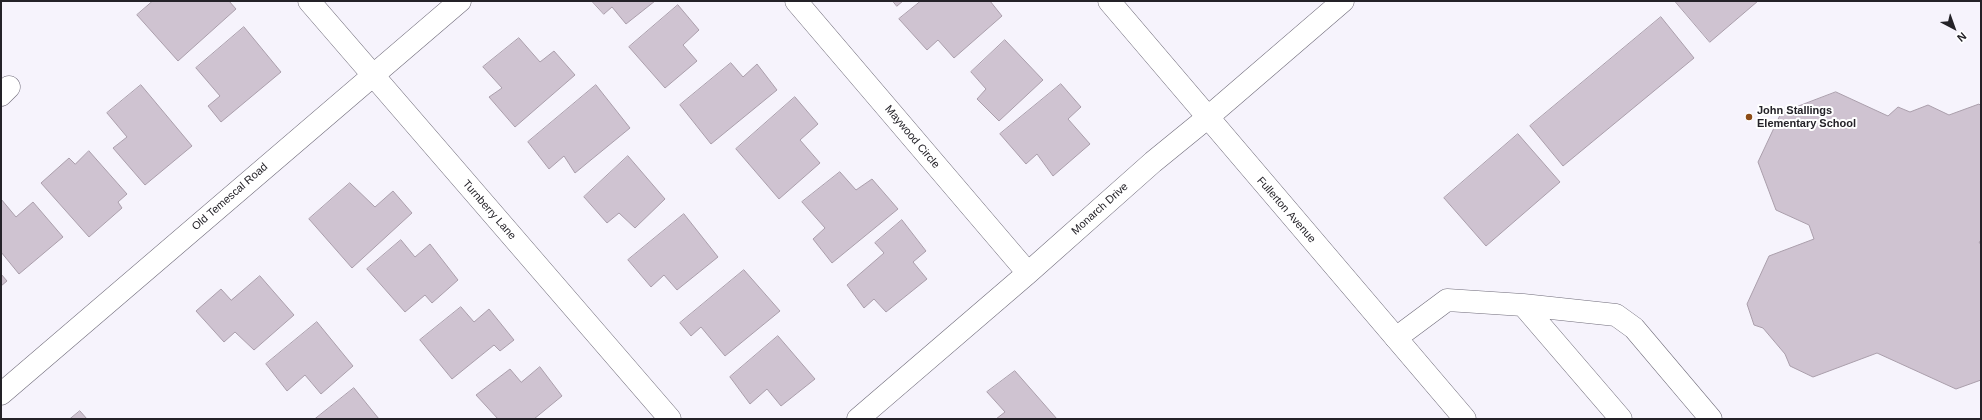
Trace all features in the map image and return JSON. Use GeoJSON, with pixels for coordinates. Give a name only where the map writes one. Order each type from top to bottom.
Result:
{"type":"FeatureCollection","features":[{"type":"Feature","properties":{"kind":"street","name":"Turnberry Lane"},"geometry":{"type":"LineString","coordinates":[[309,1],[670,419]]}},
{"type":"Feature","properties":{"kind":"street","name":"Old Temescal Road"},"geometry":{"type":"LineString","coordinates":[[1,394],[460,1]]}},
{"type":"Feature","properties":{"kind":"street","name":"Maywood Circle"},"geometry":{"type":"LineString","coordinates":[[796,1],[1028,273]]}},
{"type":"Feature","properties":{"kind":"street","name":"Fullerton Avenue"},"geometry":{"type":"LineString","coordinates":[[1109,1],[1207,118],[1465,419]]}},
{"type":"Feature","properties":{"kind":"street","name":"Monarch Drive"},"geometry":{"type":"LineString","coordinates":[[858,419],[1028,273],[1153,162],[1207,118],[1343,1]]}},
{"type":"Feature","properties":{"kind":"street"},"geometry":{"type":"LineString","coordinates":[[1396,338],[1447,300],[1523,305],[1616,315],[1634,328],[1711,419]]}},
{"type":"Feature","properties":{"kind":"street"},"geometry":{"type":"LineString","coordinates":[[1523,305],[1621,419]]}},
{"type":"Feature","properties":{"kind":"building"},"geometry":{"type":"Polygon","coordinates":[[[153,1],[229,1],[236,9],[178,61],[137,15],[153,1]]]}},
{"type":"Feature","properties":{"kind":"building"},"geometry":{"type":"Polygon","coordinates":[[[592,1],[655,1],[626,24],[612,7],[604,14],[592,1]]]}},
{"type":"Feature","properties":{"kind":"building"},"geometry":{"type":"Polygon","coordinates":[[[893,1],[903,1],[897,6],[893,1]]]}},
{"type":"Feature","properties":{"kind":"building"},"geometry":{"type":"Polygon","coordinates":[[[921,1],[990,1],[1002,16],[954,58],[938,40],[927,50],[899,19],[921,1]]]}},
{"type":"Feature","properties":{"kind":"building"},"geometry":{"type":"Polygon","coordinates":[[[1675,1],[1758,1],[1710,42],[1675,1]]]}},
{"type":"Feature","properties":{"kind":"building"},"geometry":{"type":"Polygon","coordinates":[[[678,5],[699,30],[683,45],[697,61],[665,88],[629,47],[678,5]]]}},
{"type":"Feature","properties":{"kind":"building"},"geometry":{"type":"Polygon","coordinates":[[[1661,17],[1694,58],[1563,166],[1530,126],[1661,17]]]}},
{"type":"Feature","properties":{"kind":"building"},"geometry":{"type":"Polygon","coordinates":[[[244,27],[281,72],[221,122],[208,106],[220,96],[196,68],[244,27]]]}},
{"type":"Feature","properties":{"kind":"building"},"geometry":{"type":"Polygon","coordinates":[[[519,38],[540,62],[554,51],[575,75],[515,127],[489,97],[502,88],[483,67],[519,38]]]}},
{"type":"Feature","properties":{"kind":"building"},"geometry":{"type":"Polygon","coordinates":[[[1005,40],[1043,80],[999,121],[977,99],[986,89],[971,72],[1005,40]]]}},
{"type":"Feature","properties":{"kind":"building"},"geometry":{"type":"Polygon","coordinates":[[[731,63],[743,77],[757,64],[777,90],[711,144],[680,105],[731,63]]]}},
{"type":"Feature","properties":{"kind":"building"},"geometry":{"type":"Polygon","coordinates":[[[1061,84],[1081,107],[1068,119],[1090,144],[1053,176],[1037,154],[1026,164],[1000,134],[1061,84]]]}},
{"type":"Feature","properties":{"kind":"building"},"geometry":{"type":"Polygon","coordinates":[[[141,85],[192,146],[145,185],[113,148],[127,137],[107,113],[141,85]]]}},
{"type":"Feature","properties":{"kind":"building"},"geometry":{"type":"Polygon","coordinates":[[[596,85],[630,128],[575,173],[564,156],[549,169],[528,142],[596,85]]]}},
{"type":"Feature","properties":{"kind":"building"},"geometry":{"type":"Polygon","coordinates":[[[1836,92],[1888,116],[1898,107],[1910,112],[1928,105],[1949,115],[1979,104],[1981,106],[1981,241],[1979,242],[1981,245],[1981,380],[1956,389],[1877,353],[1813,377],[1790,366],[1785,354],[1763,328],[1754,325],[1747,304],[1769,256],[1814,239],[1809,225],[1776,210],[1758,162],[1781,113],[1836,92]]]}},
{"type":"Feature","properties":{"kind":"building"},"geometry":{"type":"Polygon","coordinates":[[[795,97],[818,124],[800,140],[820,163],[779,199],[736,149],[795,97]]]}},
{"type":"Feature","properties":{"kind":"building"},"geometry":{"type":"Polygon","coordinates":[[[1518,134],[1560,182],[1486,246],[1444,198],[1518,134]]]}},
{"type":"Feature","properties":{"kind":"building"},"geometry":{"type":"Polygon","coordinates":[[[89,151],[127,194],[118,202],[122,208],[89,237],[41,183],[69,158],[75,164],[89,151]]]}},
{"type":"Feature","properties":{"kind":"building"},"geometry":{"type":"Polygon","coordinates":[[[628,156],[665,199],[635,228],[619,213],[607,223],[584,197],[628,156]]]}},
{"type":"Feature","properties":{"kind":"building"},"geometry":{"type":"Polygon","coordinates":[[[840,172],[856,190],[872,179],[898,209],[832,263],[813,239],[825,228],[802,202],[840,172]]]}},
{"type":"Feature","properties":{"kind":"building"},"geometry":{"type":"Polygon","coordinates":[[[350,183],[375,207],[393,191],[412,213],[352,268],[309,219],[350,183]]]}},
{"type":"Feature","properties":{"kind":"building"},"geometry":{"type":"Polygon","coordinates":[[[1,199],[16,217],[33,202],[63,237],[19,274],[1,252],[1,199]]]}},
{"type":"Feature","properties":{"kind":"building"},"geometry":{"type":"Polygon","coordinates":[[[684,214],[718,257],[677,290],[664,275],[651,287],[628,260],[684,214]]]}},
{"type":"Feature","properties":{"kind":"building"},"geometry":{"type":"Polygon","coordinates":[[[902,220],[926,251],[913,262],[927,279],[886,312],[874,299],[864,308],[847,285],[884,253],[875,243],[902,220]]]}},
{"type":"Feature","properties":{"kind":"building"},"geometry":{"type":"Polygon","coordinates":[[[401,240],[415,257],[430,244],[458,280],[432,303],[425,295],[405,312],[367,269],[401,240]]]}},
{"type":"Feature","properties":{"kind":"building"},"geometry":{"type":"Polygon","coordinates":[[[744,270],[780,311],[725,356],[701,327],[691,336],[680,323],[744,270]]]}},
{"type":"Feature","properties":{"kind":"building"},"geometry":{"type":"Polygon","coordinates":[[[1,274],[7,281],[1,286],[1,274]]]}},
{"type":"Feature","properties":{"kind":"building"},"geometry":{"type":"Polygon","coordinates":[[[260,276],[294,315],[254,350],[235,332],[224,342],[196,311],[221,289],[231,300],[260,276]]]}},
{"type":"Feature","properties":{"kind":"building"},"geometry":{"type":"Polygon","coordinates":[[[461,307],[474,322],[489,309],[514,340],[500,351],[494,345],[452,379],[420,340],[461,307]]]}},
{"type":"Feature","properties":{"kind":"building"},"geometry":{"type":"Polygon","coordinates":[[[317,322],[353,366],[321,394],[305,375],[287,391],[266,364],[317,322]]]}},
{"type":"Feature","properties":{"kind":"building"},"geometry":{"type":"Polygon","coordinates":[[[778,336],[815,379],[781,406],[767,389],[750,404],[730,377],[778,336]]]}},
{"type":"Feature","properties":{"kind":"building"},"geometry":{"type":"Polygon","coordinates":[[[540,367],[562,396],[534,419],[498,419],[476,395],[510,369],[521,382],[540,367]]]}},
{"type":"Feature","properties":{"kind":"building"},"geometry":{"type":"Polygon","coordinates":[[[1015,371],[1057,419],[996,419],[1005,412],[987,392],[1015,371]]]}},
{"type":"Feature","properties":{"kind":"building"},"geometry":{"type":"Polygon","coordinates":[[[354,388],[379,419],[315,419],[354,388]]]}},
{"type":"Feature","properties":{"kind":"building"},"geometry":{"type":"Polygon","coordinates":[[[80,411],[87,419],[70,419],[80,411]]]}},
{"type":"Feature","properties":{"kind":"place","name":"John Stallings Elementary School"},"geometry":{"type":"Point","coordinates":[1749,117]}}]}
